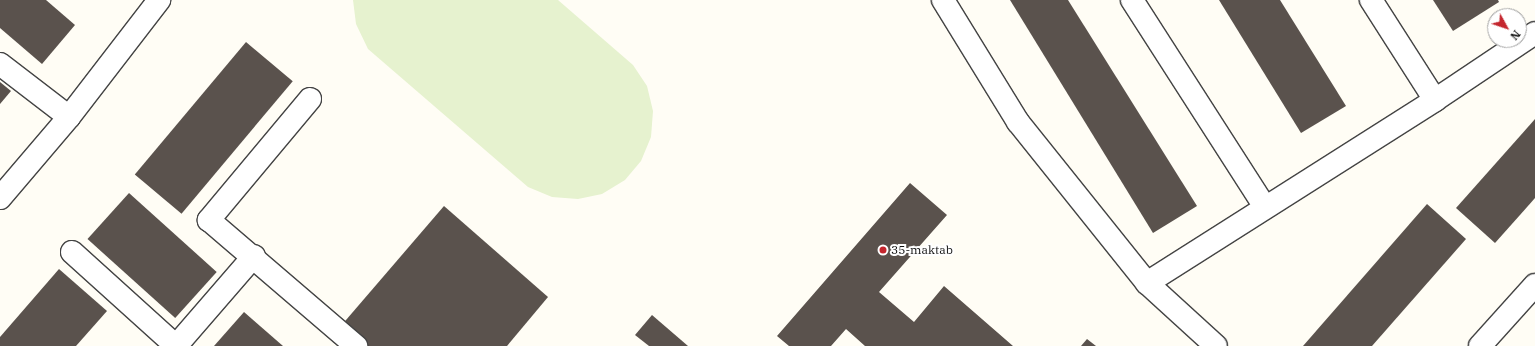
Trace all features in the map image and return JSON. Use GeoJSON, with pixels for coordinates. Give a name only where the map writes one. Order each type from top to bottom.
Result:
{"type":"FeatureCollection","features":[{"type":"Feature","properties":{"kind":"street"},"geometry":{"type":"LineString","coordinates":[[0,198],[69,117],[159,0]]}},
{"type":"Feature","properties":{"kind":"street"},"geometry":{"type":"LineString","coordinates":[[942,0],[1018,122],[1147,283],[1216,346]]}},
{"type":"Feature","properties":{"kind":"street"},"geometry":{"type":"LineString","coordinates":[[1132,0],[1264,206]]}},
{"type":"Feature","properties":{"kind":"street"},"geometry":{"type":"LineString","coordinates":[[1371,0],[1435,100]]}},
{"type":"Feature","properties":{"kind":"street"},"geometry":{"type":"LineString","coordinates":[[1147,283],[1264,206],[1435,100],[1535,33]]}},
{"type":"Feature","properties":{"kind":"street"},"geometry":{"type":"LineString","coordinates":[[0,64],[69,117]]}},
{"type":"Feature","properties":{"kind":"street"},"geometry":{"type":"LineString","coordinates":[[310,99],[209,220],[254,256],[348,344]]}},
{"type":"Feature","properties":{"kind":"street"},"geometry":{"type":"LineString","coordinates":[[72,252],[176,346],[254,256]]}},
{"type":"Feature","properties":{"kind":"street"},"geometry":{"type":"LineString","coordinates":[[1480,346],[1535,285]]}},
{"type":"Feature","properties":{"kind":"green space"},"geometry":{"type":"Polygon","coordinates":[[[353,0],[558,0],[633,65],[647,86],[653,111],[651,137],[641,161],[625,180],[602,194],[578,199],[552,197],[528,187],[368,49],[356,24],[353,0]]]}},
{"type":"Feature","properties":{"kind":"building"},"geometry":{"type":"Polygon","coordinates":[[[0,0],[46,0],[75,25],[42,64],[0,28],[0,0]]]}},
{"type":"Feature","properties":{"kind":"building"},"geometry":{"type":"Polygon","coordinates":[[[1010,0],[1068,0],[1197,206],[1153,233],[1010,0]]]}},
{"type":"Feature","properties":{"kind":"building"},"geometry":{"type":"Polygon","coordinates":[[[1219,0],[1280,0],[1346,106],[1301,133],[1219,0]]]}},
{"type":"Feature","properties":{"kind":"building"},"geometry":{"type":"Polygon","coordinates":[[[1433,0],[1498,0],[1499,2],[1487,8],[1487,10],[1453,31],[1433,0]]]}},
{"type":"Feature","properties":{"kind":"building"},"geometry":{"type":"Polygon","coordinates":[[[246,42],[293,81],[182,214],[135,175],[246,42]]]}},
{"type":"Feature","properties":{"kind":"building"},"geometry":{"type":"Polygon","coordinates":[[[0,82],[11,91],[0,104],[0,82]]]}},
{"type":"Feature","properties":{"kind":"building"},"geometry":{"type":"Polygon","coordinates":[[[1535,119],[1535,198],[1495,243],[1456,208],[1535,119]]]}},
{"type":"Feature","properties":{"kind":"building","name":"35-maktab"},"geometry":{"type":"Polygon","coordinates":[[[910,183],[947,215],[879,292],[914,322],[944,286],[1013,346],[865,346],[846,329],[831,346],[789,346],[777,336],[910,183]]]}},
{"type":"Feature","properties":{"kind":"building"},"geometry":{"type":"Polygon","coordinates":[[[129,193],[217,272],[175,318],[88,239],[129,193]]]}},
{"type":"Feature","properties":{"kind":"building"},"geometry":{"type":"Polygon","coordinates":[[[1427,204],[1466,239],[1372,346],[1303,346],[1427,204]]]}},
{"type":"Feature","properties":{"kind":"building"},"geometry":{"type":"Polygon","coordinates":[[[444,206],[548,297],[507,346],[362,346],[340,327],[444,206]]]}},
{"type":"Feature","properties":{"kind":"building"},"geometry":{"type":"Polygon","coordinates":[[[59,269],[107,311],[76,346],[0,346],[0,337],[59,269]]]}},
{"type":"Feature","properties":{"kind":"building"},"geometry":{"type":"Polygon","coordinates":[[[244,312],[283,346],[214,346],[244,312]]]}},
{"type":"Feature","properties":{"kind":"building"},"geometry":{"type":"Polygon","coordinates":[[[652,315],[688,346],[649,346],[635,335],[652,315]]]}},
{"type":"Feature","properties":{"kind":"building"},"geometry":{"type":"Polygon","coordinates":[[[1087,339],[1096,346],[1081,346],[1087,339]]]}},
{"type":"Feature","properties":{"kind":"place","name":"35-maktab"},"geometry":{"type":"Point","coordinates":[883,250]}}]}
